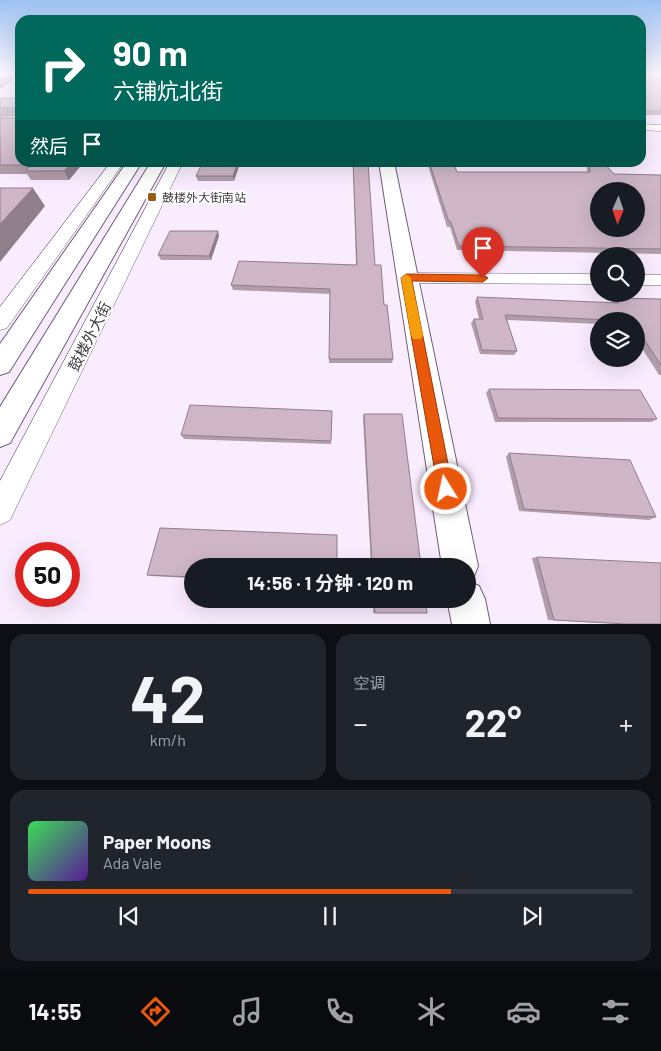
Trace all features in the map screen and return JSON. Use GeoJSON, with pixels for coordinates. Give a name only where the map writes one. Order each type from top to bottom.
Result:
{"type":"FeatureCollection","features":[{"type":"Feature","properties":{"kind":"main road"},"geometry":{"type":"LineString","coordinates":[[0,364],[132,167]]}},
{"type":"Feature","properties":{"kind":"main road","name":"鼓楼外大街"},"geometry":{"type":"LineString","coordinates":[[0,433],[156,167]]}},
{"type":"Feature","properties":{"kind":"main road"},"geometry":{"type":"LineString","coordinates":[[387,167],[458,558]]}},
{"type":"Feature","properties":{"kind":"main road"},"geometry":{"type":"LineString","coordinates":[[467,608],[470,624]]}},
{"type":"Feature","properties":{"kind":"street"},"geometry":{"type":"LineString","coordinates":[[646,127],[661,128]]}},
{"type":"Feature","properties":{"kind":"street"},"geometry":{"type":"LineString","coordinates":[[0,322],[114,167]]}},
{"type":"Feature","properties":{"kind":"street","name":"鼓楼外大街"},"geometry":{"type":"LineString","coordinates":[[0,510],[175,167]]}},
{"type":"Feature","properties":{"kind":"street"},"geometry":{"type":"LineString","coordinates":[[406,278],[590,279]]}},
{"type":"Feature","properties":{"kind":"street"},"geometry":{"type":"LineString","coordinates":[[645,280],[661,280]]}},
{"type":"Feature","properties":{"kind":"building"},"geometry":{"type":"Polygon","coordinates":[[[0,103],[15,103],[15,108],[0,108],[0,103]]]}},
{"type":"Feature","properties":{"kind":"building"},"geometry":{"type":"Polygon","coordinates":[[[646,103],[661,103],[661,111],[646,111],[646,103]]]}},
{"type":"Feature","properties":{"kind":"building"},"geometry":{"type":"Polygon","coordinates":[[[0,118],[15,118],[15,165],[0,165],[0,118]]]}},
{"type":"Feature","properties":{"kind":"building"},"geometry":{"type":"Polygon","coordinates":[[[30,167],[68,167],[64,171],[25,171],[30,167]]]}},
{"type":"Feature","properties":{"kind":"building"},"geometry":{"type":"Polygon","coordinates":[[[200,167],[236,167],[233,176],[196,176],[200,167]]]}},
{"type":"Feature","properties":{"kind":"building"},"geometry":{"type":"Polygon","coordinates":[[[353,167],[368,167],[375,265],[381,265],[384,305],[387,305],[393,359],[329,359],[330,289],[231,285],[239,261],[357,265],[353,167]]]}},
{"type":"Feature","properties":{"kind":"building"},"geometry":{"type":"Polygon","coordinates":[[[431,167],[455,167],[457,172],[590,172],[590,167],[608,167],[614,174],[661,175],[661,249],[645,249],[645,247],[459,246],[431,167]]]}},
{"type":"Feature","properties":{"kind":"building"},"geometry":{"type":"Polygon","coordinates":[[[0,188],[33,188],[0,224],[0,188]]]}},
{"type":"Feature","properties":{"kind":"building"},"geometry":{"type":"Polygon","coordinates":[[[170,231],[218,231],[209,256],[158,255],[170,231]]]}},
{"type":"Feature","properties":{"kind":"building"},"geometry":{"type":"Polygon","coordinates":[[[477,297],[619,303],[645,302],[645,299],[661,299],[661,365],[645,341],[645,312],[590,312],[590,319],[505,315],[517,351],[482,350],[474,319],[483,319],[477,297]]]}},
{"type":"Feature","properties":{"kind":"building"},"geometry":{"type":"Polygon","coordinates":[[[489,389],[640,390],[657,419],[498,418],[489,389]]]}},
{"type":"Feature","properties":{"kind":"building"},"geometry":{"type":"Polygon","coordinates":[[[190,405],[332,411],[331,441],[181,435],[190,405]]]}},
{"type":"Feature","properties":{"kind":"building"},"geometry":{"type":"Polygon","coordinates":[[[364,414],[402,414],[420,558],[372,558],[364,414]]]}},
{"type":"Feature","properties":{"kind":"building"},"geometry":{"type":"Polygon","coordinates":[[[509,453],[630,460],[656,517],[524,509],[509,453]]]}},
{"type":"Feature","properties":{"kind":"building"},"geometry":{"type":"Polygon","coordinates":[[[160,528],[337,535],[337,558],[184,558],[184,577],[147,575],[160,528]]]}},
{"type":"Feature","properties":{"kind":"building"},"geometry":{"type":"Polygon","coordinates":[[[537,557],[661,563],[661,624],[554,620],[537,557]]]}},
{"type":"Feature","properties":{"kind":"building"},"geometry":{"type":"Polygon","coordinates":[[[375,608],[427,608],[427,613],[375,613],[375,608]]]}},
{"type":"Feature","properties":{"kind":"slow traffic"},"geometry":{"type":"LineString","coordinates":[[406,278],[417,335]]}},
{"type":"Feature","properties":{"kind":"place","name":"鼓楼外大街南站"},"geometry":{"type":"Point","coordinates":[152,197]}},
{"type":"Feature","properties":{"kind":"route"},"geometry":{"type":"LineString","coordinates":[[446,489],[406,278],[483,278]]}}]}
